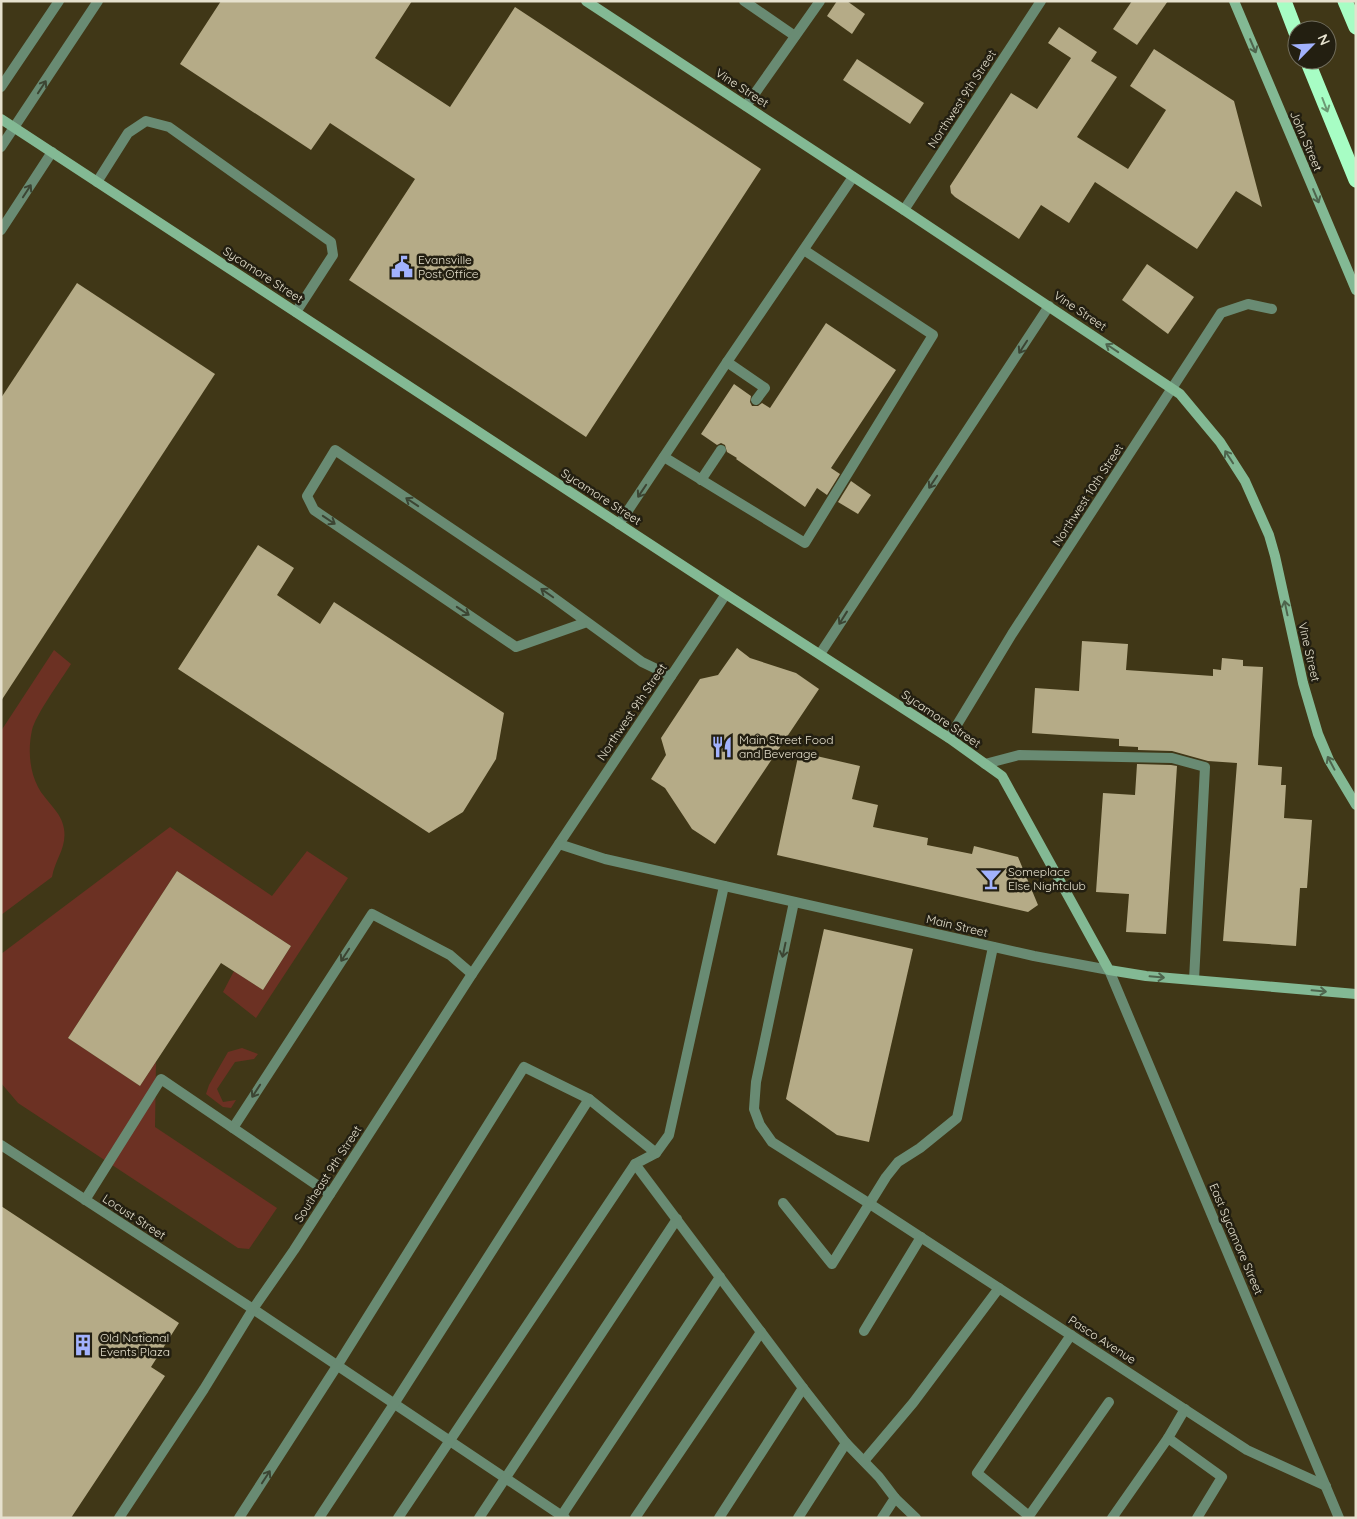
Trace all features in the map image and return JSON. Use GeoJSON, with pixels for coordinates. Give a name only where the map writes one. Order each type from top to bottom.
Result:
{"type":"FeatureCollection","features":[{"type":"Feature","properties":{"kind":"highway"},"geometry":{"type":"LineString","coordinates":[[1284,1],[1291,20]]}},
{"type":"Feature","properties":{"kind":"highway"},"geometry":{"type":"LineString","coordinates":[[1345,1],[1356,27]]}},
{"type":"Feature","properties":{"kind":"highway"},"geometry":{"type":"LineString","coordinates":[[1311,70],[1356,180]]}},
{"type":"Feature","properties":{"kind":"main road","name":"Vine Street"},"geometry":{"type":"LineString","coordinates":[[586,1],[599,5],[746,106],[1180,394],[1220,442],[1244,481],[1268,534],[1275,556],[1303,683],[1318,734],[1329,760],[1356,805]]}},
{"type":"Feature","properties":{"kind":"main road","name":"John Street"},"geometry":{"type":"LineString","coordinates":[[1234,1],[1356,290]]}},
{"type":"Feature","properties":{"kind":"main road","name":"Sycamore Street"},"geometry":{"type":"LineString","coordinates":[[1,119],[948,738],[1002,776],[1109,970]]}},
{"type":"Feature","properties":{"kind":"main road","name":"Main Street"},"geometry":{"type":"LineString","coordinates":[[1109,970],[1146,976],[1356,994]]}},
{"type":"Feature","properties":{"kind":"street"},"geometry":{"type":"LineString","coordinates":[[1,87],[59,1]]}},
{"type":"Feature","properties":{"kind":"street"},"geometry":{"type":"LineString","coordinates":[[1,147],[98,1]]}},
{"type":"Feature","properties":{"kind":"street"},"geometry":{"type":"LineString","coordinates":[[744,1],[795,36]]}},
{"type":"Feature","properties":{"kind":"street"},"geometry":{"type":"LineString","coordinates":[[746,106],[820,1]]}},
{"type":"Feature","properties":{"kind":"street","name":"Northwest 9th Street"},"geometry":{"type":"LineString","coordinates":[[904,210],[1040,1]]}},
{"type":"Feature","properties":{"kind":"street"},"geometry":{"type":"LineString","coordinates":[[98,182],[128,133],[146,121],[169,127],[330,242],[333,255],[296,312]]}},
{"type":"Feature","properties":{"kind":"street"},"geometry":{"type":"LineString","coordinates":[[1,230],[52,152]]}},
{"type":"Feature","properties":{"kind":"street"},"geometry":{"type":"LineString","coordinates":[[620,524],[853,177]]}},
{"type":"Feature","properties":{"kind":"street"},"geometry":{"type":"LineString","coordinates":[[664,458],[804,543],[933,335],[804,250]]}},
{"type":"Feature","properties":{"kind":"street","name":"Northwest 10th Street"},"geometry":{"type":"LineString","coordinates":[[948,738],[1012,634],[1221,313],[1248,304],[1272,309]]}},
{"type":"Feature","properties":{"kind":"street"},"geometry":{"type":"LineString","coordinates":[[820,654],[1049,306]]}},
{"type":"Feature","properties":{"kind":"street"},"geometry":{"type":"LineString","coordinates":[[727,362],[765,388],[756,400]]}},
{"type":"Feature","properties":{"kind":"street"},"geometry":{"type":"LineString","coordinates":[[587,622],[516,647],[314,510],[307,496],[335,450],[550,595],[642,662],[671,676]]}},
{"type":"Feature","properties":{"kind":"street"},"geometry":{"type":"LineString","coordinates":[[700,480],[721,450]]}},
{"type":"Feature","properties":{"kind":"street","name":"Northwest 9th Street"},"geometry":{"type":"LineString","coordinates":[[559,844],[726,594]]}},
{"type":"Feature","properties":{"kind":"street"},"geometry":{"type":"LineString","coordinates":[[986,764],[1018,755],[1172,758],[1205,768],[1194,980]]}},
{"type":"Feature","properties":{"kind":"street","name":"Main Street"},"geometry":{"type":"LineString","coordinates":[[559,844],[605,859],[993,947],[1109,970]]}},
{"type":"Feature","properties":{"kind":"street","name":"Southeast 9th Street"},"geometry":{"type":"LineString","coordinates":[[119,1518],[472,974],[559,844]]}},
{"type":"Feature","properties":{"kind":"street"},"geometry":{"type":"LineString","coordinates":[[398,1518],[635,1164],[656,1152],[669,1135],[724,886]]}},
{"type":"Feature","properties":{"kind":"street","name":"Pasco Avenue"},"geometry":{"type":"LineString","coordinates":[[794,902],[756,1082],[754,1109],[760,1125],[772,1142],[1247,1450],[1326,1486]]}},
{"type":"Feature","properties":{"kind":"street"},"geometry":{"type":"LineString","coordinates":[[233,1128],[372,914],[450,955],[472,974]]}},
{"type":"Feature","properties":{"kind":"street"},"geometry":{"type":"LineString","coordinates":[[783,1203],[832,1264],[886,1177],[898,1162],[920,1148],[957,1118],[993,947]]}},
{"type":"Feature","properties":{"kind":"street","name":"East Sycamore Street"},"geometry":{"type":"LineString","coordinates":[[1109,970],[1339,1518]]}},
{"type":"Feature","properties":{"kind":"street"},"geometry":{"type":"LineString","coordinates":[[239,1518],[337,1366],[524,1067],[590,1099],[656,1152]]}},
{"type":"Feature","properties":{"kind":"street"},"geometry":{"type":"LineString","coordinates":[[85,1200],[162,1079],[330,1194]]}},
{"type":"Feature","properties":{"kind":"street"},"geometry":{"type":"LineString","coordinates":[[319,1518],[590,1099]]}},
{"type":"Feature","properties":{"kind":"street","name":"Locust Street"},"geometry":{"type":"LineString","coordinates":[[1,1145],[253,1310],[562,1517]]}},
{"type":"Feature","properties":{"kind":"street"},"geometry":{"type":"LineString","coordinates":[[635,1164],[846,1443],[916,1518]]}},
{"type":"Feature","properties":{"kind":"street"},"geometry":{"type":"LineString","coordinates":[[479,1518],[677,1218]]}},
{"type":"Feature","properties":{"kind":"street"},"geometry":{"type":"LineString","coordinates":[[864,1331],[921,1237]]}},
{"type":"Feature","properties":{"kind":"street"},"geometry":{"type":"LineString","coordinates":[[562,1517],[720,1276]]}},
{"type":"Feature","properties":{"kind":"street"},"geometry":{"type":"LineString","coordinates":[[864,1461],[913,1403],[999,1288]]}},
{"type":"Feature","properties":{"kind":"street"},"geometry":{"type":"LineString","coordinates":[[635,1518],[761,1332]]}},
{"type":"Feature","properties":{"kind":"street"},"geometry":{"type":"LineString","coordinates":[[1071,1335],[977,1473],[1029,1516],[1109,1402]]}},
{"type":"Feature","properties":{"kind":"street"},"geometry":{"type":"LineString","coordinates":[[719,1518],[803,1388]]}},
{"type":"Feature","properties":{"kind":"street"},"geometry":{"type":"LineString","coordinates":[[1112,1518],[1168,1438],[1184,1410]]}},
{"type":"Feature","properties":{"kind":"street"},"geometry":{"type":"LineString","coordinates":[[1168,1438],[1222,1477],[1197,1518]]}},
{"type":"Feature","properties":{"kind":"street"},"geometry":{"type":"LineString","coordinates":[[798,1518],[846,1443]]}},
{"type":"Feature","properties":{"kind":"street"},"geometry":{"type":"LineString","coordinates":[[882,1518],[896,1498]]}},
{"type":"Feature","properties":{"kind":"shaded area"},"geometry":{"type":"Polygon","coordinates":[[[54,650],[71,664],[34,723],[30,759],[38,787],[63,823],[64,842],[52,877],[1,915],[1,731],[54,650]]]}},
{"type":"Feature","properties":{"kind":"shaded area"},"geometry":{"type":"Polygon","coordinates":[[[170,827],[272,896],[307,851],[348,878],[256,1018],[223,992],[234,971],[263,990],[291,946],[177,871],[68,1038],[140,1086],[156,1062],[155,1127],[277,1208],[249,1249],[238,1248],[18,1103],[1,1083],[1,954],[170,827]]]}},
{"type":"Feature","properties":{"kind":"shaded area"},"geometry":{"type":"Polygon","coordinates":[[[242,1048],[258,1054],[254,1059],[235,1062],[217,1089],[223,1102],[236,1100],[231,1108],[223,1107],[206,1094],[209,1085],[228,1052],[242,1048]]]}},
{"type":"Feature","properties":{"kind":"building"},"geometry":{"type":"Polygon","coordinates":[[[221,1],[412,1],[375,58],[450,107],[515,7],[761,169],[586,437],[349,280],[415,179],[330,123],[311,150],[180,64],[221,1]]]}},
{"type":"Feature","properties":{"kind":"building"},"geometry":{"type":"Polygon","coordinates":[[[837,1],[847,1],[865,14],[852,34],[827,16],[837,1]]]}},
{"type":"Feature","properties":{"kind":"building"},"geometry":{"type":"Polygon","coordinates":[[[1132,1],[1168,1],[1137,45],[1113,29],[1132,1]]]}},
{"type":"Feature","properties":{"kind":"building"},"geometry":{"type":"Polygon","coordinates":[[[1059,27],[1097,52],[1091,61],[1117,77],[1077,137],[1128,169],[1166,110],[1130,86],[1154,49],[1234,101],[1262,207],[1236,191],[1197,249],[1095,182],[1069,223],[1041,205],[1019,239],[955,197],[951,193],[950,186],[1011,93],[1037,109],[1071,58],[1048,43],[1059,27]]]}},
{"type":"Feature","properties":{"kind":"building"},"geometry":{"type":"Polygon","coordinates":[[[857,59],[924,103],[910,124],[843,80],[857,59]]]}},
{"type":"Feature","properties":{"kind":"building"},"geometry":{"type":"Polygon","coordinates":[[[1147,264],[1194,297],[1168,334],[1122,300],[1147,264]]]}},
{"type":"Feature","properties":{"kind":"building"},"geometry":{"type":"Polygon","coordinates":[[[77,283],[215,374],[1,701],[1,398],[77,283]]]}},
{"type":"Feature","properties":{"kind":"building"},"geometry":{"type":"Polygon","coordinates":[[[826,323],[896,370],[831,468],[840,474],[827,495],[817,488],[805,507],[736,459],[727,452],[725,445],[721,443],[717,445],[701,434],[734,384],[751,396],[750,402],[752,406],[758,406],[762,403],[770,408],[826,323]]]}},
{"type":"Feature","properties":{"kind":"building"},"geometry":{"type":"Polygon","coordinates":[[[851,481],[871,495],[858,514],[838,502],[851,481]]]}},
{"type":"Feature","properties":{"kind":"building"},"geometry":{"type":"Polygon","coordinates":[[[258,545],[294,568],[277,595],[320,624],[334,602],[504,713],[496,759],[463,812],[429,833],[178,669],[258,545]]]}},
{"type":"Feature","properties":{"kind":"building"},"geometry":{"type":"Polygon","coordinates":[[[1082,641],[1128,644],[1126,670],[1213,676],[1213,669],[1221,670],[1222,658],[1243,660],[1243,666],[1263,667],[1258,765],[1282,767],[1281,785],[1286,785],[1284,818],[1312,820],[1307,888],[1300,888],[1296,946],[1223,941],[1237,763],[1208,761],[1172,751],[1138,750],[1138,747],[1119,746],[1119,739],[1032,733],[1035,688],[1079,691],[1082,641]]]}},
{"type":"Feature","properties":{"kind":"building","name":"Main Street Food and Beverage"},"geometry":{"type":"Polygon","coordinates":[[[737,648],[750,658],[796,673],[819,689],[715,844],[692,829],[665,788],[651,779],[666,755],[661,738],[700,679],[718,675],[737,648]]]}},
{"type":"Feature","properties":{"kind":"building"},"geometry":{"type":"Polygon","coordinates":[[[799,752],[860,766],[852,799],[878,805],[873,827],[928,838],[927,845],[972,854],[974,846],[1018,857],[1038,905],[1028,912],[777,855],[799,752]]]}},
{"type":"Feature","properties":{"kind":"building"},"geometry":{"type":"Polygon","coordinates":[[[1137,764],[1177,766],[1166,934],[1126,932],[1129,894],[1096,892],[1103,793],[1135,795],[1137,764]]]}},
{"type":"Feature","properties":{"kind":"building"},"geometry":{"type":"Polygon","coordinates":[[[177,871],[291,946],[263,990],[221,963],[140,1086],[68,1038],[177,871]]]}},
{"type":"Feature","properties":{"kind":"building"},"geometry":{"type":"Polygon","coordinates":[[[824,929],[913,949],[869,1142],[837,1135],[786,1099],[824,929]]]}},
{"type":"Feature","properties":{"kind":"building","name":"Old National Events Plaza"},"geometry":{"type":"Polygon","coordinates":[[[1,1206],[179,1323],[151,1367],[165,1376],[71,1518],[1,1518],[1,1206]]]}},
{"type":"Feature","properties":{"kind":"place","name":"Evansville Post Office"},"geometry":{"type":"Point","coordinates":[402,267]}},
{"type":"Feature","properties":{"kind":"place","name":"Main Street Food and Beverage"},"geometry":{"type":"Point","coordinates":[722,747]}},
{"type":"Feature","properties":{"kind":"place","name":"Someplace Else Nightclub"},"geometry":{"type":"Point","coordinates":[991,879]}},
{"type":"Feature","properties":{"kind":"place","name":"Old National Events Plaza"},"geometry":{"type":"Point","coordinates":[83,1345]}}]}
